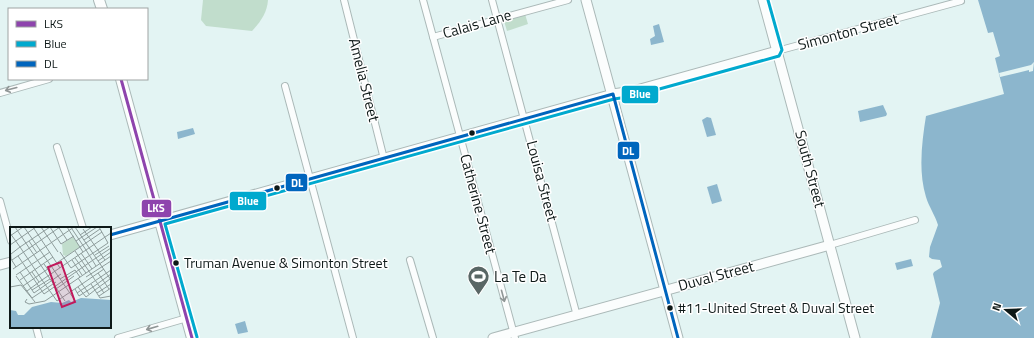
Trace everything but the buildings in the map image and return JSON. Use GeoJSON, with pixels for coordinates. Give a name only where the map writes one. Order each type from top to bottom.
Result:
{"type":"FeatureCollection","features":[{"type":"Feature","properties":{"kind":"main road"},"geometry":{"type":"LineString","coordinates":[[121,80],[192,338]]}},
{"type":"Feature","properties":{"kind":"street","name":"Amelia Street"},"geometry":{"type":"LineString","coordinates":[[344,0],[384,159]]}},
{"type":"Feature","properties":{"kind":"street","name":"Catherine Street"},"geometry":{"type":"LineString","coordinates":[[424,0],[514,335]]}},
{"type":"Feature","properties":{"kind":"street","name":"Louisa Street"},"geometry":{"type":"LineString","coordinates":[[492,0],[577,316]]}},
{"type":"Feature","properties":{"kind":"street","name":"Calais Lane"},"geometry":{"type":"LineString","coordinates":[[433,37],[497,18],[568,0]]}},
{"type":"Feature","properties":{"kind":"street"},"geometry":{"type":"LineString","coordinates":[[586,0],[613,94],[678,338]]}},
{"type":"Feature","properties":{"kind":"street","name":"South Street"},"geometry":{"type":"LineString","coordinates":[[763,0],[855,338]]}},
{"type":"Feature","properties":{"kind":"street","name":"Simonton Street"},"geometry":{"type":"LineString","coordinates":[[111,235],[613,94],[632,91],[961,1]]}},
{"type":"Feature","properties":{"kind":"street"},"geometry":{"type":"LineString","coordinates":[[0,92],[45,80]]}},
{"type":"Feature","properties":{"kind":"street"},"geometry":{"type":"LineString","coordinates":[[285,86],[353,338]]}},
{"type":"Feature","properties":{"kind":"street"},"geometry":{"type":"LineString","coordinates":[[57,147],[83,227]]}},
{"type":"Feature","properties":{"kind":"street"},"geometry":{"type":"LineString","coordinates":[[0,201],[10,237]]}},
{"type":"Feature","properties":{"kind":"street","name":"Duval Street"},"geometry":{"type":"LineString","coordinates":[[493,338],[514,335],[665,290],[915,220]]}},
{"type":"Feature","properties":{"kind":"street"},"geometry":{"type":"LineString","coordinates":[[410,260],[433,338]]}},
{"type":"Feature","properties":{"kind":"street"},"geometry":{"type":"LineString","coordinates":[[0,265],[10,262]]}},
{"type":"Feature","properties":{"kind":"street"},"geometry":{"type":"LineString","coordinates":[[118,338],[187,318]]}},
{"type":"Feature","properties":{"kind":"street"},"geometry":{"type":"LineString","coordinates":[[36,328],[39,338]]}},
{"type":"Feature","properties":{"kind":"green space"},"geometry":{"type":"Polygon","coordinates":[[[203,0],[268,0],[263,17],[252,31],[206,26],[201,20],[203,0]]]}},
{"type":"Feature","properties":{"kind":"green space"},"geometry":{"type":"Polygon","coordinates":[[[525,14],[528,24],[507,31],[504,21],[525,14]]]}},
{"type":"Feature","properties":{"kind":"water"},"geometry":{"type":"Polygon","coordinates":[[[978,0],[1034,0],[1034,338],[931,338],[940,303],[933,274],[942,267],[940,260],[929,257],[930,247],[938,225],[926,197],[922,177],[922,146],[926,116],[1004,94],[995,58],[1000,56],[993,32],[988,33],[978,0]]]}},
{"type":"Feature","properties":{"kind":"water"},"geometry":{"type":"Polygon","coordinates":[[[659,24],[664,42],[651,45],[650,39],[655,36],[653,26],[659,24]]]}},
{"type":"Feature","properties":{"kind":"water"},"geometry":{"type":"Polygon","coordinates":[[[883,105],[887,114],[886,116],[860,122],[858,111],[883,105]]]}},
{"type":"Feature","properties":{"kind":"water"},"geometry":{"type":"Polygon","coordinates":[[[707,117],[711,118],[716,135],[707,137],[702,120],[707,117]]]}},
{"type":"Feature","properties":{"kind":"water"},"geometry":{"type":"Polygon","coordinates":[[[193,128],[195,134],[178,139],[177,132],[193,128]]]}},
{"type":"Feature","properties":{"kind":"water"},"geometry":{"type":"Polygon","coordinates":[[[717,184],[722,201],[712,204],[707,187],[717,184]]]}},
{"type":"Feature","properties":{"kind":"water"},"geometry":{"type":"Polygon","coordinates":[[[911,259],[913,266],[897,270],[895,263],[911,259]]]}},
{"type":"Feature","properties":{"kind":"water"},"geometry":{"type":"Polygon","coordinates":[[[245,321],[248,332],[238,334],[235,324],[245,321]]]}},
{"type":"Feature","properties":{"kind":"pier"},"geometry":{"type":"Polygon","coordinates":[[[1034,62],[1033,71],[1029,72],[1029,70],[1000,77],[999,73],[1031,65],[1034,62]]]}},
{"type":"Feature","properties":{"kind":"transit line","name":"Blue"},"geometry":{"type":"LineString","coordinates":[[197,337],[165,224],[614,99],[634,96],[779,56],[782,50],[768,0]]}},
{"type":"Feature","properties":{"kind":"transit line","name":"LKS"},"geometry":{"type":"LineString","coordinates":[[121,80],[192,338]]}},
{"type":"Feature","properties":{"kind":"transit line","name":"DL"},"geometry":{"type":"LineString","coordinates":[[111,235],[613,94],[678,338]]}},
{"type":"Feature","properties":{"kind":"place","name":"Truman Avenue & Simonton Street"},"geometry":{"type":"Point","coordinates":[176,263]}},
{"type":"Feature","properties":{"kind":"place","name":"La Te Da"},"geometry":{"type":"Point","coordinates":[478,296]}},
{"type":"Feature","properties":{"kind":"place","name":"#11-United Street & Duval Street"},"geometry":{"type":"Point","coordinates":[670,308]}}]}
